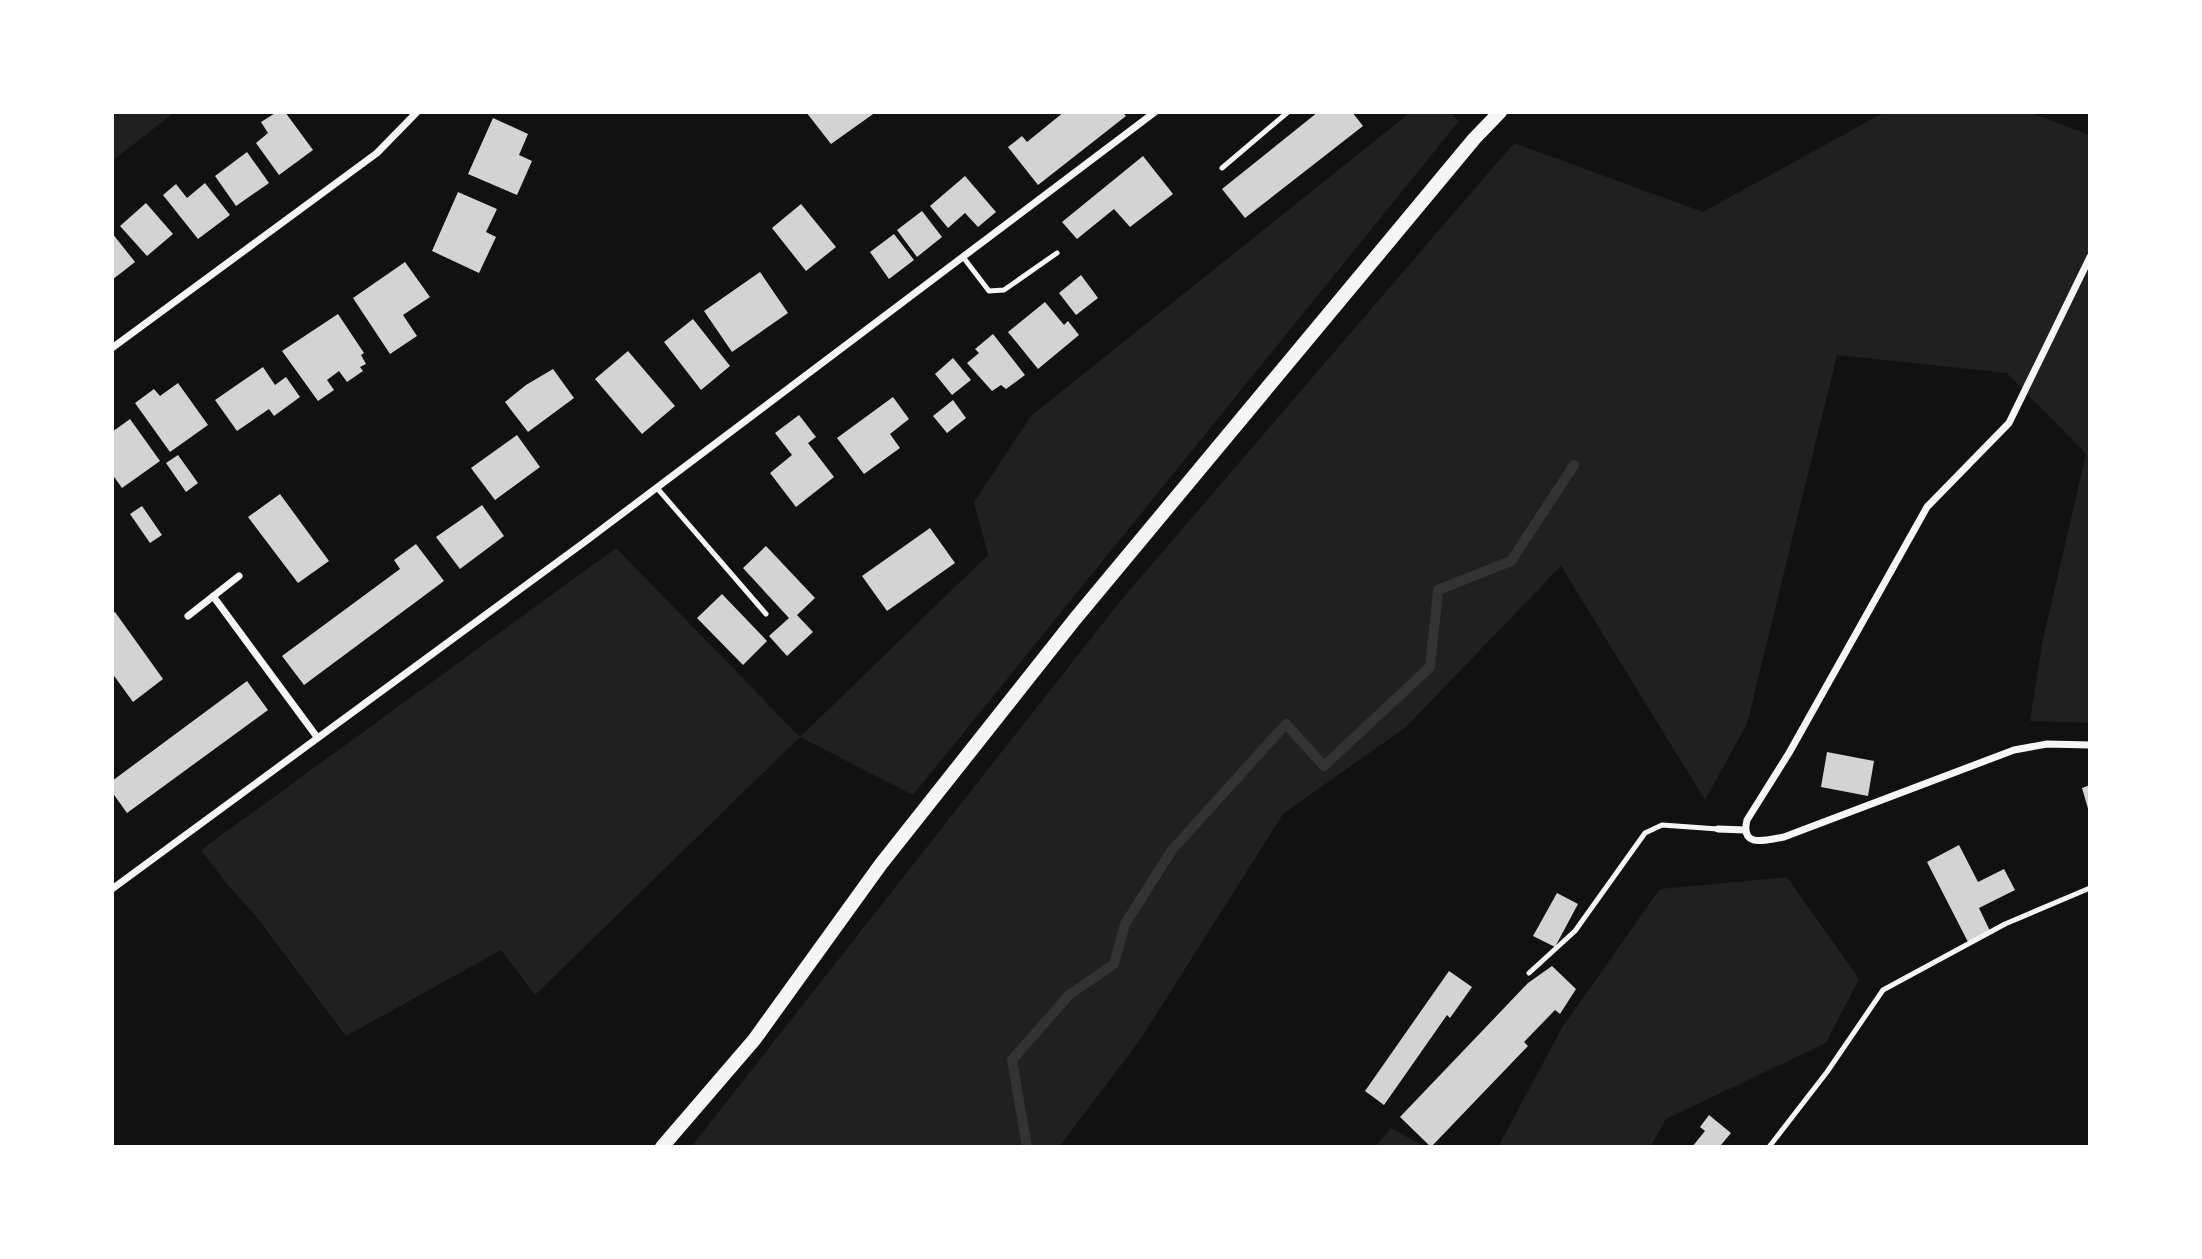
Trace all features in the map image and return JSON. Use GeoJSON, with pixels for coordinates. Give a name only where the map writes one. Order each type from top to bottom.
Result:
{"type":"FeatureCollection","features":[{"type":"Feature","properties":{"kind":"main road"},"geometry":{"type":"LineString","coordinates":[[662,1147],[754,1040],[881,864],[1075,618],[1474,139],[1500,112]]}},
{"type":"Feature","properties":{"kind":"street"},"geometry":{"type":"LineString","coordinates":[[112,348],[377,153],[417,112]]}},
{"type":"Feature","properties":{"kind":"street"},"geometry":{"type":"LineString","coordinates":[[112,889],[657,488],[1155,112]]}},
{"type":"Feature","properties":{"kind":"street"},"geometry":{"type":"LineString","coordinates":[[2090,257],[2009,423],[1927,508],[1789,753],[1747,820],[1745,830],[1748,837],[1754,841],[1784,836],[2014,750],[2047,744],[2090,745]]}},
{"type":"Feature","properties":{"kind":"street"},"geometry":{"type":"LineString","coordinates":[[188,616],[239,576]]}},
{"type":"Feature","properties":{"kind":"street"},"geometry":{"type":"LineString","coordinates":[[213,596],[317,737]]}},
{"type":"Feature","properties":{"kind":"street"},"geometry":{"type":"LineString","coordinates":[[1718,829],[1745,830]]}},
{"type":"Feature","properties":{"kind":"lane"},"geometry":{"type":"LineString","coordinates":[[1222,168],[1288,112]]}},
{"type":"Feature","properties":{"kind":"lane"},"geometry":{"type":"LineString","coordinates":[[963,257],[989,290],[1004,290],[1057,253]]}},
{"type":"Feature","properties":{"kind":"lane"},"geometry":{"type":"LineString","coordinates":[[657,488],[766,614]]}},
{"type":"Feature","properties":{"kind":"lane"},"geometry":{"type":"LineString","coordinates":[[1530,973],[1574,931],[1645,834],[1662,825],[1718,829]]}},
{"type":"Feature","properties":{"kind":"lane"},"geometry":{"type":"LineString","coordinates":[[1769,1147],[1827,1072],[1883,990],[2005,924],[2090,888]]}},
{"type":"Feature","properties":{"kind":"shaded area"},"geometry":{"type":"Polygon","coordinates":[[[112,112],[175,112],[112,161],[112,112]]]}},
{"type":"Feature","properties":{"kind":"shaded area"},"geometry":{"type":"Polygon","coordinates":[[[1411,112],[1449,112],[1459,121],[913,795],[800,737],[988,555],[974,502],[1031,416],[1411,112]]]}},
{"type":"Feature","properties":{"kind":"shaded area"},"geometry":{"type":"Polygon","coordinates":[[[1885,112],[2028,112],[2090,135],[2090,723],[2030,721],[2042,644],[2086,454],[2007,373],[1837,355],[1747,724],[1705,800],[1561,566],[1406,727],[1283,814],[1140,1040],[1059,1147],[691,1147],[1122,599],[1514,143],[1703,212],[1885,112]]]}},
{"type":"Feature","properties":{"kind":"shaded area"},"geometry":{"type":"Polygon","coordinates":[[[616,548],[800,737],[535,995],[501,950],[346,1036],[255,915],[201,850],[616,548]]]}},
{"type":"Feature","properties":{"kind":"shaded area"},"geometry":{"type":"Polygon","coordinates":[[[1787,877],[1859,979],[1826,1043],[1666,1119],[1650,1147],[1498,1147],[1563,1026],[1660,889],[1787,877]]]}},
{"type":"Feature","properties":{"kind":"shaded area"},"geometry":{"type":"Polygon","coordinates":[[[1391,1128],[1425,1147],[1375,1147],[1391,1128]]]}},
{"type":"Feature","properties":{"kind":"building"},"geometry":{"type":"Polygon","coordinates":[[[277,112],[285,112],[313,150],[279,175],[256,143],[268,133],[261,122],[277,112]]]}},
{"type":"Feature","properties":{"kind":"building"},"geometry":{"type":"Polygon","coordinates":[[[806,112],[876,112],[831,144],[806,112]]]}},
{"type":"Feature","properties":{"kind":"building"},"geometry":{"type":"Polygon","coordinates":[[[1064,112],[1122,112],[1126,116],[1038,185],[1008,147],[1022,136],[1027,142],[1064,112]]]}},
{"type":"Feature","properties":{"kind":"building"},"geometry":{"type":"Polygon","coordinates":[[[1318,112],[1352,112],[1363,126],[1245,218],[1222,189],[1318,112]]]}},
{"type":"Feature","properties":{"kind":"building"},"geometry":{"type":"Polygon","coordinates":[[[493,118],[528,134],[519,155],[532,161],[517,195],[468,174],[493,118]]]}},
{"type":"Feature","properties":{"kind":"building"},"geometry":{"type":"Polygon","coordinates":[[[247,152],[269,183],[236,206],[215,176],[247,152]]]}},
{"type":"Feature","properties":{"kind":"building"},"geometry":{"type":"Polygon","coordinates":[[[1143,156],[1173,194],[1130,227],[1114,209],[1077,239],[1062,222],[1143,156]]]}},
{"type":"Feature","properties":{"kind":"building"},"geometry":{"type":"Polygon","coordinates":[[[965,176],[996,212],[978,227],[965,213],[948,228],[930,206],[965,176]]]}},
{"type":"Feature","properties":{"kind":"building"},"geometry":{"type":"Polygon","coordinates":[[[205,183],[230,215],[198,239],[163,195],[176,184],[187,198],[205,183]]]}},
{"type":"Feature","properties":{"kind":"building"},"geometry":{"type":"Polygon","coordinates":[[[458,192],[497,209],[486,232],[496,237],[479,273],[432,251],[458,192]]]}},
{"type":"Feature","properties":{"kind":"building"},"geometry":{"type":"Polygon","coordinates":[[[146,203],[173,234],[147,256],[120,226],[146,203]]]}},
{"type":"Feature","properties":{"kind":"building"},"geometry":{"type":"Polygon","coordinates":[[[801,204],[836,247],[806,271],[772,228],[801,204]]]}},
{"type":"Feature","properties":{"kind":"building"},"geometry":{"type":"Polygon","coordinates":[[[922,211],[942,237],[917,257],[897,230],[922,211]]]}},
{"type":"Feature","properties":{"kind":"building"},"geometry":{"type":"Polygon","coordinates":[[[112,233],[135,262],[112,280],[112,233]]]}},
{"type":"Feature","properties":{"kind":"building"},"geometry":{"type":"Polygon","coordinates":[[[894,234],[914,260],[889,279],[870,252],[894,234]]]}},
{"type":"Feature","properties":{"kind":"building"},"geometry":{"type":"Polygon","coordinates":[[[405,262],[430,297],[403,315],[417,336],[390,354],[353,298],[405,262]]]}},
{"type":"Feature","properties":{"kind":"building"},"geometry":{"type":"Polygon","coordinates":[[[760,272],[788,313],[732,352],[704,311],[760,272]]]}},
{"type":"Feature","properties":{"kind":"building"},"geometry":{"type":"Polygon","coordinates":[[[1081,275],[1098,298],[1076,315],[1059,293],[1081,275]]]}},
{"type":"Feature","properties":{"kind":"building"},"geometry":{"type":"Polygon","coordinates":[[[1045,302],[1064,325],[1068,321],[1079,335],[1038,369],[1008,332],[1045,302]]]}},
{"type":"Feature","properties":{"kind":"building"},"geometry":{"type":"Polygon","coordinates":[[[338,314],[364,353],[361,355],[366,364],[360,367],[363,371],[347,382],[339,371],[327,380],[334,390],[318,401],[282,351],[338,314]]]}},
{"type":"Feature","properties":{"kind":"building"},"geometry":{"type":"Polygon","coordinates":[[[693,319],[730,366],[701,390],[664,342],[693,319]]]}},
{"type":"Feature","properties":{"kind":"building"},"geometry":{"type":"Polygon","coordinates":[[[993,334],[1025,375],[1006,389],[1001,385],[992,391],[967,363],[979,353],[975,349],[993,334]]]}},
{"type":"Feature","properties":{"kind":"building"},"geometry":{"type":"Polygon","coordinates":[[[628,351],[675,406],[642,434],[595,379],[628,351]]]}},
{"type":"Feature","properties":{"kind":"building"},"geometry":{"type":"Polygon","coordinates":[[[953,358],[971,380],[952,395],[935,374],[953,358]]]}},
{"type":"Feature","properties":{"kind":"building"},"geometry":{"type":"Polygon","coordinates":[[[263,367],[275,385],[286,377],[300,397],[274,416],[269,409],[237,431],[215,400],[263,367]]]}},
{"type":"Feature","properties":{"kind":"building"},"geometry":{"type":"Polygon","coordinates":[[[553,369],[574,398],[528,432],[505,402],[526,385],[553,369]]]}},
{"type":"Feature","properties":{"kind":"building"},"geometry":{"type":"Polygon","coordinates":[[[178,383],[208,425],[170,452],[135,403],[154,389],[160,396],[178,383]]]}},
{"type":"Feature","properties":{"kind":"building"},"geometry":{"type":"Polygon","coordinates":[[[893,397],[909,419],[890,434],[900,448],[864,474],[837,438],[893,397]]]}},
{"type":"Feature","properties":{"kind":"building"},"geometry":{"type":"Polygon","coordinates":[[[953,400],[966,418],[947,433],[933,416],[953,400]]]}},
{"type":"Feature","properties":{"kind":"building"},"geometry":{"type":"Polygon","coordinates":[[[799,415],[816,437],[808,443],[834,477],[796,507],[770,473],[792,455],[775,433],[799,415]]]}},
{"type":"Feature","properties":{"kind":"building"},"geometry":{"type":"Polygon","coordinates":[[[130,419],[160,461],[122,488],[112,474],[112,432],[130,419]]]}},
{"type":"Feature","properties":{"kind":"building"},"geometry":{"type":"Polygon","coordinates":[[[517,435],[540,467],[495,500],[471,468],[517,435]]]}},
{"type":"Feature","properties":{"kind":"building"},"geometry":{"type":"Polygon","coordinates":[[[178,455],[198,483],[186,492],[166,463],[178,455]]]}},
{"type":"Feature","properties":{"kind":"building"},"geometry":{"type":"Polygon","coordinates":[[[280,494],[329,561],[298,583],[248,517],[280,494]]]}},
{"type":"Feature","properties":{"kind":"building"},"geometry":{"type":"Polygon","coordinates":[[[482,505],[504,536],[460,569],[436,537],[482,505]]]}},
{"type":"Feature","properties":{"kind":"building"},"geometry":{"type":"Polygon","coordinates":[[[142,506],[162,535],[150,543],[130,514],[142,506]]]}},
{"type":"Feature","properties":{"kind":"building"},"geometry":{"type":"Polygon","coordinates":[[[930,528],[955,563],[887,611],[862,576],[930,528]]]}},
{"type":"Feature","properties":{"kind":"building"},"geometry":{"type":"Polygon","coordinates":[[[416,544],[444,581],[304,685],[282,656],[400,569],[394,560],[416,544]]]}},
{"type":"Feature","properties":{"kind":"building"},"geometry":{"type":"Polygon","coordinates":[[[766,546],[815,598],[797,615],[813,632],[787,656],[769,636],[789,618],[743,568],[766,546]]]}},
{"type":"Feature","properties":{"kind":"building"},"geometry":{"type":"Polygon","coordinates":[[[722,594],[767,641],[743,665],[697,618],[722,594]]]}},
{"type":"Feature","properties":{"kind":"building"},"geometry":{"type":"Polygon","coordinates":[[[115,612],[163,679],[133,702],[112,673],[112,614],[115,612]]]}},
{"type":"Feature","properties":{"kind":"building"},"geometry":{"type":"Polygon","coordinates":[[[247,681],[268,710],[127,813],[112,792],[112,781],[247,681]]]}},
{"type":"Feature","properties":{"kind":"building"},"geometry":{"type":"Polygon","coordinates":[[[1827,752],[1874,761],[1868,796],[1821,787],[1827,752]]]}},
{"type":"Feature","properties":{"kind":"building"},"geometry":{"type":"Polygon","coordinates":[[[2090,785],[2090,812],[2089,812],[2082,788],[2090,785]]]}},
{"type":"Feature","properties":{"kind":"building"},"geometry":{"type":"Polygon","coordinates":[[[1959,845],[1978,882],[2004,869],[2015,890],[1979,908],[1990,931],[1968,942],[1927,862],[1959,845]]]}},
{"type":"Feature","properties":{"kind":"building"},"geometry":{"type":"Polygon","coordinates":[[[1557,893],[1578,904],[1555,947],[1533,936],[1557,893]]]}},
{"type":"Feature","properties":{"kind":"building"},"geometry":{"type":"Polygon","coordinates":[[[1552,966],[1576,989],[1560,1014],[1555,1010],[1524,1042],[1528,1046],[1431,1147],[1400,1117],[1528,983],[1552,966]]]}},
{"type":"Feature","properties":{"kind":"building"},"geometry":{"type":"Polygon","coordinates":[[[1449,971],[1472,987],[1450,1018],[1447,1015],[1384,1105],[1365,1091],[1449,971]]]}},
{"type":"Feature","properties":{"kind":"building"},"geometry":{"type":"Polygon","coordinates":[[[1709,1115],[1731,1133],[1721,1145],[1723,1147],[1692,1147],[1705,1131],[1700,1127],[1709,1115]]]}},
{"type":"Feature","properties":{"kind":"waterway"},"geometry":{"type":"LineString","coordinates":[[1027,1147],[1012,1060],[1069,995],[1114,964],[1125,924],[1172,850],[1286,724],[1324,766],[1430,667],[1438,590],[1511,561],[1574,465]]}}]}
